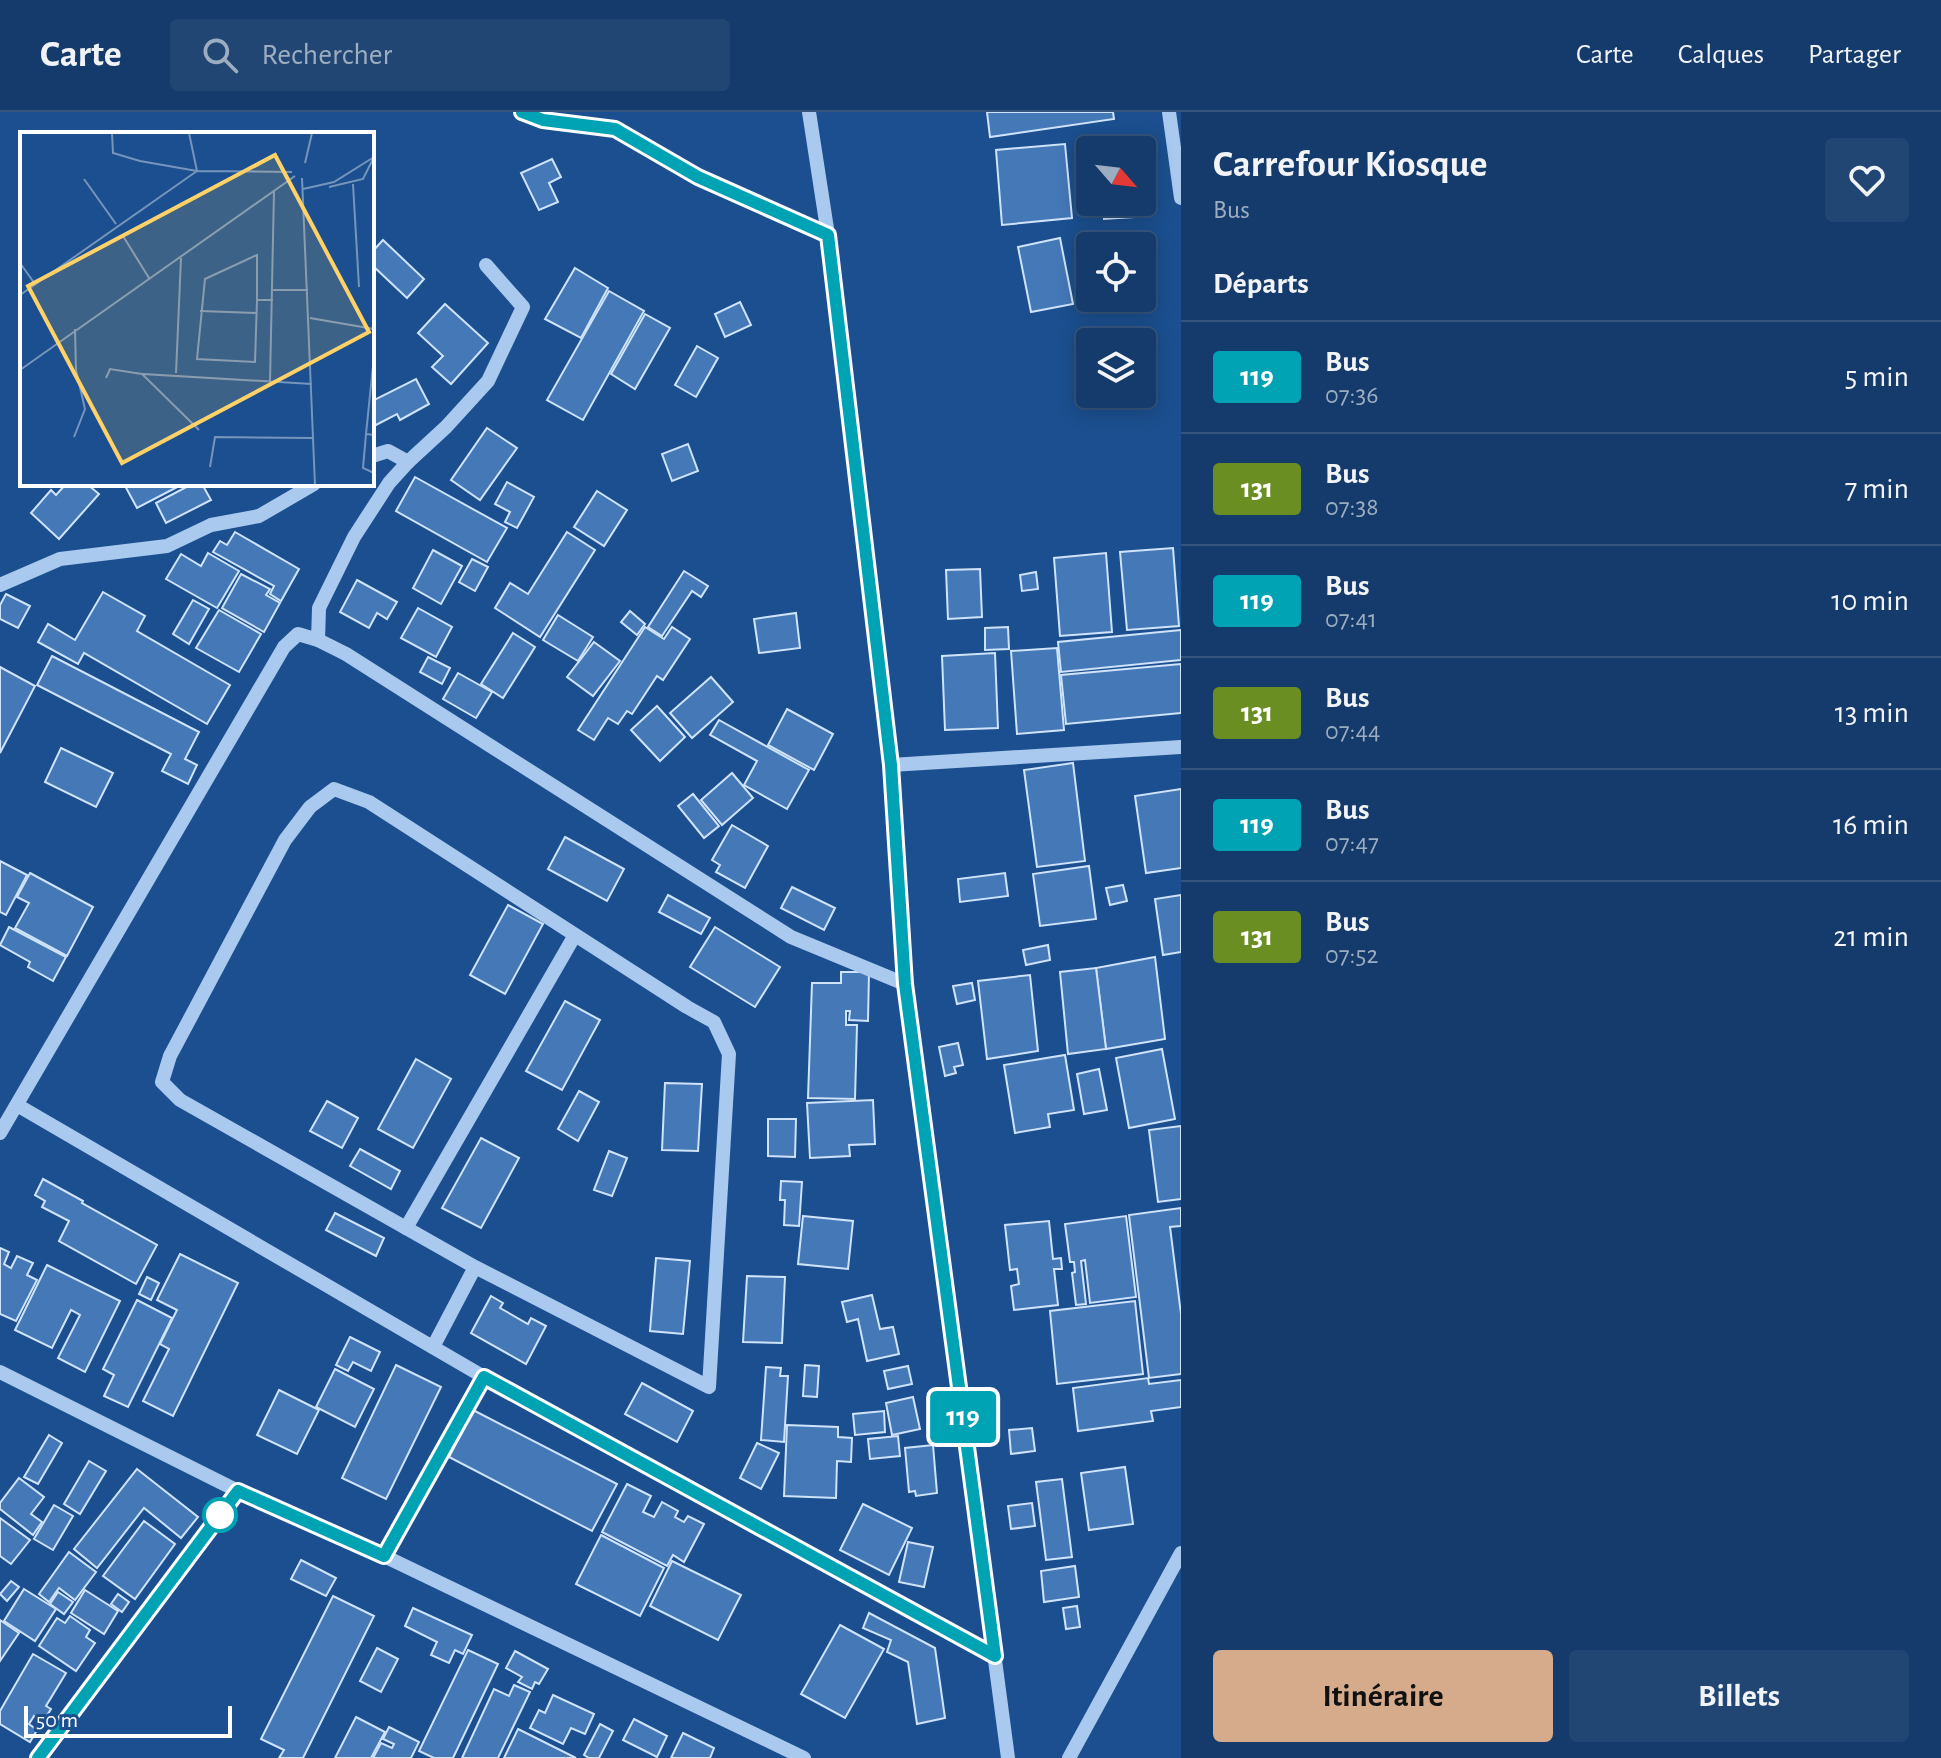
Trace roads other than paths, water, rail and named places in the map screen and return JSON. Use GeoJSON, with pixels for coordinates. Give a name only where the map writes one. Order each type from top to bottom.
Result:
{"type":"FeatureCollection","features":[{"type":"Feature","properties":{"kind":"street"},"geometry":{"type":"LineString","coordinates":[[522,112],[543,120],[615,129],[698,177],[828,235]]}},
{"type":"Feature","properties":{"kind":"street"},"geometry":{"type":"LineString","coordinates":[[809,112],[828,235],[891,765],[905,984],[1008,1758]]}},
{"type":"Feature","properties":{"kind":"street"},"geometry":{"type":"LineString","coordinates":[[1169,112],[1178,152],[1181,198]]}},
{"type":"Feature","properties":{"kind":"street"},"geometry":{"type":"LineString","coordinates":[[318,640],[319,608],[354,537],[389,483],[488,381],[523,307],[486,265]]}},
{"type":"Feature","properties":{"kind":"street"},"geometry":{"type":"LineString","coordinates":[[374,455],[388,451],[408,462]]}},
{"type":"Feature","properties":{"kind":"street"},"geometry":{"type":"LineString","coordinates":[[0,585],[60,559],[167,546],[211,525],[259,516],[311,486]]}},
{"type":"Feature","properties":{"kind":"street"},"geometry":{"type":"LineString","coordinates":[[0,1133],[284,647],[298,634],[346,654],[791,937],[905,984]]}},
{"type":"Feature","properties":{"kind":"street"},"geometry":{"type":"LineString","coordinates":[[891,765],[1181,747]]}},
{"type":"Feature","properties":{"kind":"street"},"geometry":{"type":"LineString","coordinates":[[334,789],[369,802],[575,935],[714,1022],[729,1054],[709,1387],[475,1267],[180,1100],[162,1082],[170,1056],[285,840],[310,807],[334,789]]}},
{"type":"Feature","properties":{"kind":"street"},"geometry":{"type":"LineString","coordinates":[[406,1228],[575,935]]}},
{"type":"Feature","properties":{"kind":"street"},"geometry":{"type":"LineString","coordinates":[[17,1105],[484,1377],[995,1656]]}},
{"type":"Feature","properties":{"kind":"street"},"geometry":{"type":"LineString","coordinates":[[433,1347],[475,1267]]}},
{"type":"Feature","properties":{"kind":"street"},"geometry":{"type":"LineString","coordinates":[[0,1372],[238,1491],[384,1556],[804,1758]]}},
{"type":"Feature","properties":{"kind":"street"},"geometry":{"type":"LineString","coordinates":[[384,1556],[484,1377]]}},
{"type":"Feature","properties":{"kind":"street"},"geometry":{"type":"LineString","coordinates":[[43,1756],[238,1491]]}},
{"type":"Feature","properties":{"kind":"street"},"geometry":{"type":"LineString","coordinates":[[1069,1758],[1181,1553]]}}]}
